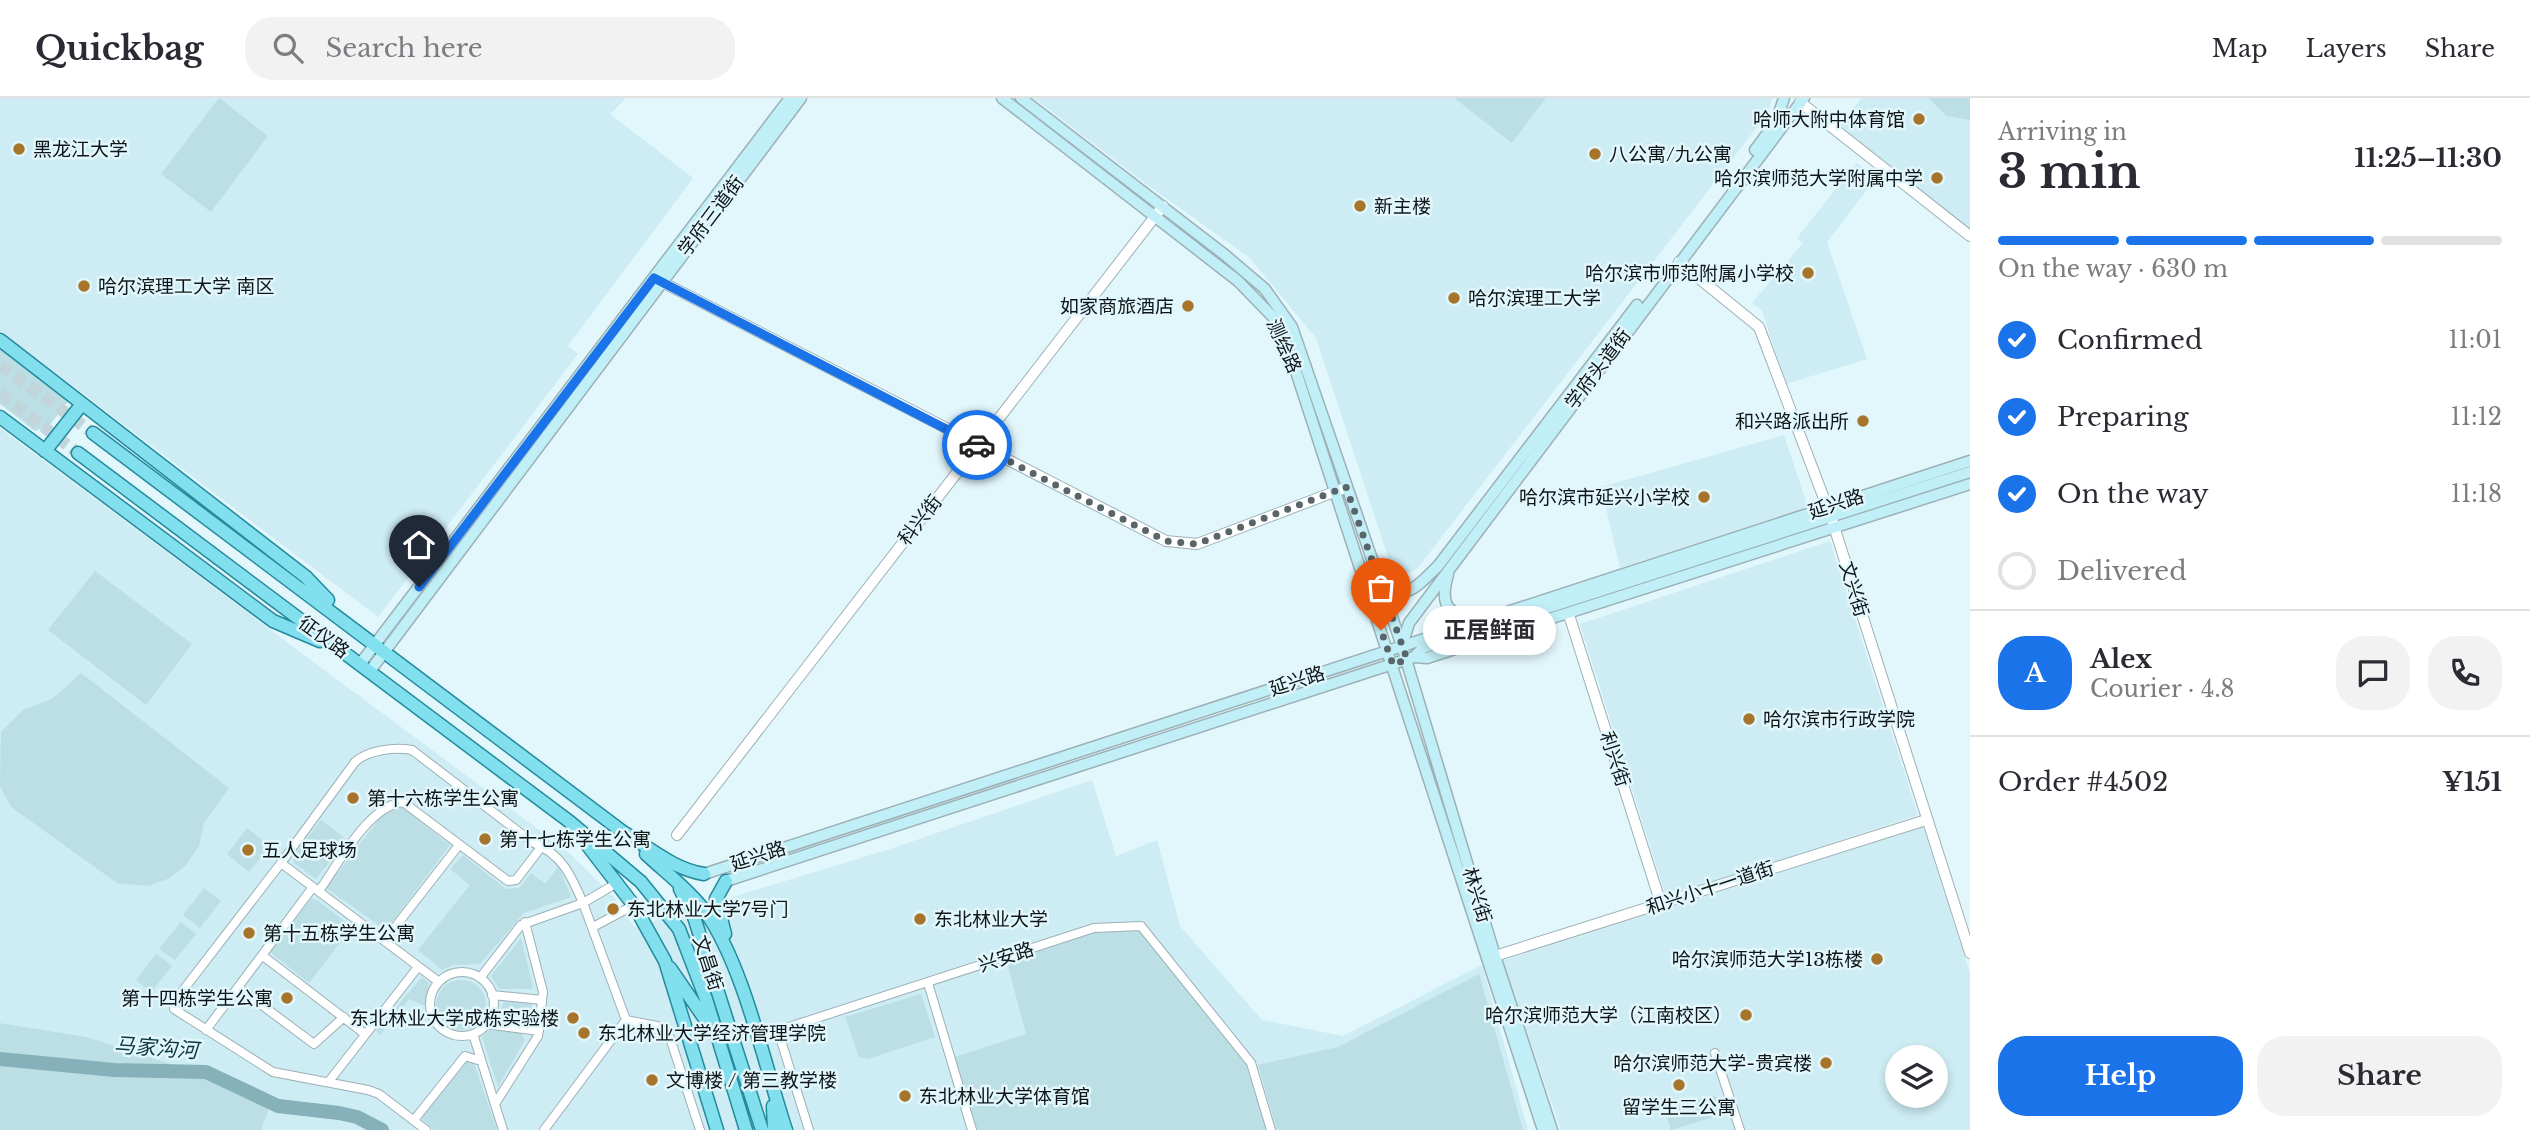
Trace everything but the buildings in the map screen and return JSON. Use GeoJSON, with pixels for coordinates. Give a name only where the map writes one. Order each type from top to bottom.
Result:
{"type":"FeatureCollection","features":[{"type":"Feature","properties":{"kind":"main road","name":"学府三道街"},"geometry":{"type":"LineString","coordinates":[[658,280],[790,98]]}},
{"type":"Feature","properties":{"kind":"main road","name":"学府三道街"},"geometry":{"type":"LineString","coordinates":[[365,668],[658,280],[801,98]]}},
{"type":"Feature","properties":{"kind":"main road","name":"测绘路"},"geometry":{"type":"LineString","coordinates":[[1002,98],[1238,281],[1273,317],[1289,350],[1402,646],[1410,658]]}},
{"type":"Feature","properties":{"kind":"main road","name":"测绘路"},"geometry":{"type":"LineString","coordinates":[[1021,98],[1251,276],[1284,313],[1307,363],[1393,665]]}},
{"type":"Feature","properties":{"kind":"main road","name":"学府头道街"},"geometry":{"type":"LineString","coordinates":[[1379,580],[1392,591],[1402,593],[1418,584],[1438,566],[1776,122],[1784,98]]}},
{"type":"Feature","properties":{"kind":"main road","name":"学府头道街"},"geometry":{"type":"LineString","coordinates":[[1402,646],[1409,623],[1454,561],[1802,100]]}},
{"type":"Feature","properties":{"kind":"main road"},"geometry":{"type":"LineString","coordinates":[[0,340],[306,577],[355,628]]}},
{"type":"Feature","properties":{"kind":"main road"},"geometry":{"type":"LineString","coordinates":[[45,451],[82,404]]}},
{"type":"Feature","properties":{"kind":"main road"},"geometry":{"type":"LineString","coordinates":[[0,417],[273,621],[339,649]]}},
{"type":"Feature","properties":{"kind":"main road"},"geometry":{"type":"LineString","coordinates":[[93,433],[623,832],[675,865],[704,874]]}},
{"type":"Feature","properties":{"kind":"main road","name":"征仪路"},"geometry":{"type":"LineString","coordinates":[[78,453],[570,822]]}},
{"type":"Feature","properties":{"kind":"main road","name":"延兴路"},"geometry":{"type":"LineString","coordinates":[[726,881],[1410,658],[1427,658],[1569,615],[1831,517],[1970,461]]}},
{"type":"Feature","properties":{"kind":"main road"},"geometry":{"type":"LineString","coordinates":[[1410,658],[1423,648],[1970,472]]}},
{"type":"Feature","properties":{"kind":"main road","name":"延兴路"},"geometry":{"type":"LineString","coordinates":[[704,874],[1478,621],[1831,517],[1970,484]]}},
{"type":"Feature","properties":{"kind":"main road"},"geometry":{"type":"LineString","coordinates":[[1454,561],[1445,585],[1446,603],[1453,614],[1478,621]]}},
{"type":"Feature","properties":{"kind":"main road","name":"林兴街"},"geometry":{"type":"LineString","coordinates":[[1410,658],[1495,956],[1552,1130]]}},
{"type":"Feature","properties":{"kind":"main road","name":"林兴街"},"geometry":{"type":"LineString","coordinates":[[1393,665],[1543,1130]]}},
{"type":"Feature","properties":{"kind":"main road"},"geometry":{"type":"LineString","coordinates":[[570,822],[634,905],[666,962],[716,1036]]}},
{"type":"Feature","properties":{"kind":"main road","name":"文昌街"},"geometry":{"type":"LineString","coordinates":[[570,822],[641,882],[670,914],[687,947],[746,1130]]}},
{"type":"Feature","properties":{"kind":"main road"},"geometry":{"type":"LineString","coordinates":[[623,832],[699,904],[716,929],[758,1037],[786,1130]]}},
{"type":"Feature","properties":{"kind":"main road","name":"文昌街"},"geometry":{"type":"LineString","coordinates":[[673,879],[694,917],[762,1130]]}},
{"type":"Feature","properties":{"kind":"main road"},"geometry":{"type":"LineString","coordinates":[[726,881],[718,892],[716,907],[744,988],[753,1024]]}},
{"type":"Feature","properties":{"kind":"main road"},"geometry":{"type":"LineString","coordinates":[[666,962],[717,1130]]}},
{"type":"Feature","properties":{"kind":"main road"},"geometry":{"type":"LineString","coordinates":[[772,1086],[774,1130]]}},
{"type":"Feature","properties":{"kind":"street"},"geometry":{"type":"LineString","coordinates":[[1802,100],[1970,236]]}},
{"type":"Feature","properties":{"kind":"street","name":"科兴街"},"geometry":{"type":"LineString","coordinates":[[677,835],[1163,206]]}},
{"type":"Feature","properties":{"kind":"street","name":"文兴街"},"geometry":{"type":"LineString","coordinates":[[1679,262],[1759,327],[1831,517],[1970,953]]}},
{"type":"Feature","properties":{"kind":"street"},"geometry":{"type":"LineString","coordinates":[[658,280],[1166,541],[1197,544],[1341,489]]}},
{"type":"Feature","properties":{"kind":"street","name":"利兴街"},"geometry":{"type":"LineString","coordinates":[[1569,615],[1661,904]]}},
{"type":"Feature","properties":{"kind":"street"},"geometry":{"type":"LineString","coordinates":[[426,1130],[379,1094],[330,1080],[308,1080],[273,1072],[174,1009],[174,1002],[355,762],[364,754],[412,750],[532,842],[562,861],[583,903],[626,1020]]}},
{"type":"Feature","properties":{"kind":"street"},"geometry":{"type":"LineString","coordinates":[[206,1030],[374,815],[389,804],[403,802],[508,881],[516,880],[542,846]]}},
{"type":"Feature","properties":{"kind":"street","name":"和兴小十一道街"},"geometry":{"type":"LineString","coordinates":[[1495,956],[1926,820]]}},
{"type":"Feature","properties":{"kind":"street"},"geometry":{"type":"LineString","coordinates":[[385,940],[459,845]]}},
{"type":"Feature","properties":{"kind":"street"},"geometry":{"type":"LineString","coordinates":[[281,863],[439,982]]}},
{"type":"Feature","properties":{"kind":"street"},"geometry":{"type":"LineString","coordinates":[[480,978],[525,922],[583,903],[617,883]]}},
{"type":"Feature","properties":{"kind":"street"},"geometry":{"type":"LineString","coordinates":[[593,928],[634,905]]}},
{"type":"Feature","properties":{"kind":"street"},"geometry":{"type":"LineString","coordinates":[[495,1104],[539,1031],[543,992],[525,922]]}},
{"type":"Feature","properties":{"kind":"street","name":"兴安路"},"geometry":{"type":"LineString","coordinates":[[758,1037],[1094,928],[1141,926],[1251,1063],[1271,1130]]}},
{"type":"Feature","properties":{"kind":"street"},"geometry":{"type":"LineString","coordinates":[[262,956],[365,1034]]}},
{"type":"Feature","properties":{"kind":"street"},"geometry":{"type":"LineString","coordinates":[[330,1080],[418,967]]}},
{"type":"Feature","properties":{"kind":"street"},"geometry":{"type":"LineString","coordinates":[[454,973],[472,974],[480,978],[492,995],[493,1007],[486,1024],[473,1034],[452,1034],[435,1022],[430,1002],[439,982],[454,973]]}},
{"type":"Feature","properties":{"kind":"street"},"geometry":{"type":"LineString","coordinates":[[928,983],[972,1130]]}},
{"type":"Feature","properties":{"kind":"street"},"geometry":{"type":"LineString","coordinates":[[239,988],[314,1044],[344,1017]]}},
{"type":"Feature","properties":{"kind":"street"},"geometry":{"type":"LineString","coordinates":[[492,995],[542,1000]]}},
{"type":"Feature","properties":{"kind":"street"},"geometry":{"type":"LineString","coordinates":[[544,1130],[626,1020]]}},
{"type":"Feature","properties":{"kind":"street"},"geometry":{"type":"LineString","coordinates":[[626,1020],[657,1026],[670,1038],[700,1130]]}},
{"type":"Feature","properties":{"kind":"street"},"geometry":{"type":"LineString","coordinates":[[486,1024],[539,1031]]}},
{"type":"Feature","properties":{"kind":"street"},"geometry":{"type":"LineString","coordinates":[[778,1031],[809,1130]]}},
{"type":"Feature","properties":{"kind":"street"},"geometry":{"type":"LineString","coordinates":[[473,1034],[503,1130]]}},
{"type":"Feature","properties":{"kind":"street"},"geometry":{"type":"LineString","coordinates":[[1714,1054],[1740,1130]]}},
{"type":"Feature","properties":{"kind":"street"},"geometry":{"type":"LineString","coordinates":[[414,1120],[464,1056],[481,1061]]}},
{"type":"Feature","properties":{"kind":"shaded area"},"geometry":{"type":"Polygon","coordinates":[[[0,98],[626,98],[610,114],[693,178],[568,346],[578,354],[378,617],[0,331],[0,98]]]}},
{"type":"Feature","properties":{"kind":"shaded area"},"geometry":{"type":"Polygon","coordinates":[[[219,98],[268,136],[211,212],[161,174],[219,98]]]}},
{"type":"Feature","properties":{"kind":"shaded area","name":"哈尔滨理工大学"},"geometry":{"type":"Polygon","coordinates":[[[1034,98],[1773,98],[1767,114],[1417,569],[1395,578],[1316,338],[1250,258],[1146,184],[1034,98]]]}},
{"type":"Feature","properties":{"kind":"shaded area"},"geometry":{"type":"Polygon","coordinates":[[[1454,98],[1546,98],[1512,143],[1454,98]]]}},
{"type":"Feature","properties":{"kind":"shaded area","name":"哈尔滨师范大学附属中学"},"geometry":{"type":"Polygon","coordinates":[[[1861,98],[1970,98],[1970,229],[1839,127],[1861,98]]]}},
{"type":"Feature","properties":{"kind":"shaded area"},"geometry":{"type":"Polygon","coordinates":[[[1928,98],[1970,98],[1970,120],[1947,116],[1928,98]]]}},
{"type":"Feature","properties":{"kind":"shaded area","name":"哈尔滨市师范附属小学校"},"geometry":{"type":"Polygon","coordinates":[[[1856,163],[1877,177],[1827,242],[1867,359],[1786,384],[1762,311],[1752,303],[1803,243],[1797,238],[1856,163]]]}},
{"type":"Feature","properties":{"kind":"shaded area"},"geometry":{"type":"Polygon","coordinates":[[[0,347],[69,400],[49,426],[35,431],[0,404],[0,347]]]}},
{"type":"Feature","properties":{"kind":"shaded area","name":"东北林业大学"},"geometry":{"type":"Polygon","coordinates":[[[0,428],[566,850],[614,897],[634,927],[887,850],[1092,780],[1116,856],[1157,840],[1180,926],[1262,1020],[1343,1036],[1482,965],[1528,1130],[261,1130],[272,1097],[87,1037],[0,1023],[0,428]]]}},
{"type":"Feature","properties":{"kind":"shaded area","name":"哈尔滨市延兴小学校"},"geometry":{"type":"Polygon","coordinates":[[[1784,435],[1808,507],[1620,568],[1601,487],[1784,435]]]}},
{"type":"Feature","properties":{"kind":"shaded area","name":"哈尔滨市行政学院"},"geometry":{"type":"Polygon","coordinates":[[[1830,541],[1918,815],[1666,897],[1580,624],[1830,541]]]}},
{"type":"Feature","properties":{"kind":"shaded area"},"geometry":{"type":"Polygon","coordinates":[[[95,571],[192,644],[146,705],[48,630],[95,571]]]}},
{"type":"Feature","properties":{"kind":"shaded area"},"geometry":{"type":"Polygon","coordinates":[[[81,673],[229,788],[204,823],[199,846],[186,865],[170,878],[148,886],[117,883],[11,807],[0,786],[1,732],[23,710],[52,699],[81,673]]]}},
{"type":"Feature","properties":{"kind":"shaded area"},"geometry":{"type":"Polygon","coordinates":[[[402,807],[450,845],[386,930],[326,888],[383,814],[402,807]]]}},
{"type":"Feature","properties":{"kind":"shaded area"},"geometry":{"type":"Polygon","coordinates":[[[321,820],[347,840],[316,879],[294,863],[293,856],[321,820]]]}},
{"type":"Feature","properties":{"kind":"shaded area","name":"哈尔滨师范大学（江南校区）"},"geometry":{"type":"Polygon","coordinates":[[[1923,827],[1970,973],[1970,1130],[1561,1130],[1502,961],[1923,827]]]}},
{"type":"Feature","properties":{"kind":"shaded area","name":"五人足球场"},"geometry":{"type":"Polygon","coordinates":[[[247,828],[270,846],[249,872],[227,854],[247,828]]]}},
{"type":"Feature","properties":{"kind":"shaded area"},"geometry":{"type":"Polygon","coordinates":[[[463,855],[506,889],[519,888],[531,873],[545,884],[559,866],[571,897],[524,913],[480,964],[454,965],[442,970],[418,950],[470,885],[450,869],[463,855]]]}},
{"type":"Feature","properties":{"kind":"shaded area"},"geometry":{"type":"Polygon","coordinates":[[[204,888],[221,901],[200,928],[183,915],[204,888]]]}},
{"type":"Feature","properties":{"kind":"shaded area"},"geometry":{"type":"Polygon","coordinates":[[[311,899],[317,900],[352,927],[309,983],[270,952],[311,899]]]}},
{"type":"Feature","properties":{"kind":"shaded area"},"geometry":{"type":"Polygon","coordinates":[[[181,922],[196,934],[175,960],[159,949],[181,922]]]}},
{"type":"Feature","properties":{"kind":"shaded area"},"geometry":{"type":"Polygon","coordinates":[[[1139,929],[1246,1065],[1268,1130],[976,1130],[955,1057],[1026,1034],[1007,962],[1094,932],[1139,929]]]}},
{"type":"Feature","properties":{"kind":"shaded area"},"geometry":{"type":"Polygon","coordinates":[[[521,938],[533,987],[499,989],[491,976],[521,938]]]}},
{"type":"Feature","properties":{"kind":"shaded area"},"geometry":{"type":"Polygon","coordinates":[[[156,954],[172,966],[151,992],[136,980],[156,954]]]}},
{"type":"Feature","properties":{"kind":"shaded area"},"geometry":{"type":"Polygon","coordinates":[[[1479,974],[1523,1130],[1277,1130],[1258,1065],[1338,1047],[1479,974]]]}},
{"type":"Feature","properties":{"kind":"shaded area"},"geometry":{"type":"Polygon","coordinates":[[[422,977],[429,983],[425,1006],[409,999],[380,1035],[376,1031],[422,977]]]}},
{"type":"Feature","properties":{"kind":"shaded area"},"geometry":{"type":"Polygon","coordinates":[[[461,980],[479,987],[486,1005],[479,1023],[461,1030],[443,1023],[436,1005],[443,987],[461,980]]]}},
{"type":"Feature","properties":{"kind":"shaded area"},"geometry":{"type":"Polygon","coordinates":[[[921,994],[935,1037],[868,1059],[859,1057],[845,1017],[921,994]]]}},
{"type":"Feature","properties":{"kind":"shaded area"},"geometry":{"type":"Polygon","coordinates":[[[504,1000],[532,1004],[530,1022],[499,1018],[504,1000]]]}},
{"type":"Feature","properties":{"kind":"shaded area"},"geometry":{"type":"Polygon","coordinates":[[[0,1023],[87,1037],[273,1097],[261,1130],[0,1130],[0,1023]]]}},
{"type":"Feature","properties":{"kind":"shaded area"},"geometry":{"type":"Polygon","coordinates":[[[491,1028],[521,1032],[525,1040],[498,1087],[482,1037],[491,1028]]]}},
{"type":"Feature","properties":{"kind":"shaded area"},"geometry":{"type":"Polygon","coordinates":[[[461,1061],[474,1063],[497,1130],[434,1130],[420,1117],[461,1061]]]}},
{"type":"Feature","properties":{"kind":"shaded area"},"geometry":{"type":"Polygon","coordinates":[[[1715,1095],[1720,1115],[1671,1130],[1665,1110],[1715,1095]]]}},
{"type":"Feature","properties":{"kind":"waterway","name":"马家沟河"},"geometry":{"type":"LineString","coordinates":[[0,1059],[114,1070],[206,1072],[278,1106],[357,1117],[382,1130]]}},
{"type":"Feature","properties":{"kind":"tunnel"},"geometry":{"type":"LineString","coordinates":[[0,365],[93,433]]}},
{"type":"Feature","properties":{"kind":"tunnel"},"geometry":{"type":"LineString","coordinates":[[0,394],[78,453]]}},
{"type":"Feature","properties":{"kind":"way so far"},"geometry":{"type":"LineString","coordinates":[[977,445],[1166,541],[1180,544],[1197,544],[1346,487],[1407,659],[1393,665],[1381,630]]}},
{"type":"Feature","properties":{"kind":"place","name":"哈师大附中体育馆"},"geometry":{"type":"Point","coordinates":[1919,119]}},
{"type":"Feature","properties":{"kind":"place","name":"黑龙江大学"},"geometry":{"type":"Point","coordinates":[19,149]}},
{"type":"Feature","properties":{"kind":"place","name":"八公寓/九公寓"},"geometry":{"type":"Point","coordinates":[1595,154]}},
{"type":"Feature","properties":{"kind":"place","name":"哈尔滨师范大学附属中学"},"geometry":{"type":"Point","coordinates":[1937,178]}},
{"type":"Feature","properties":{"kind":"place","name":"新主楼"},"geometry":{"type":"Point","coordinates":[1360,206]}},
{"type":"Feature","properties":{"kind":"place","name":"哈尔滨市师范附属小学校"},"geometry":{"type":"Point","coordinates":[1808,273]}},
{"type":"Feature","properties":{"kind":"place","name":"哈尔滨理工大学 南区"},"geometry":{"type":"Point","coordinates":[84,286]}},
{"type":"Feature","properties":{"kind":"place","name":"哈尔滨理工大学"},"geometry":{"type":"Point","coordinates":[1454,298]}},
{"type":"Feature","properties":{"kind":"place","name":"如家商旅酒店"},"geometry":{"type":"Point","coordinates":[1188,306]}},
{"type":"Feature","properties":{"kind":"place","name":"和兴路派出所"},"geometry":{"type":"Point","coordinates":[1863,421]}},
{"type":"Feature","properties":{"kind":"place","name":"哈尔滨市延兴小学校"},"geometry":{"type":"Point","coordinates":[1704,497]}},
{"type":"Feature","properties":{"kind":"place","name":"正居鲜面"},"geometry":{"type":"Point","coordinates":[1381,630]}},
{"type":"Feature","properties":{"kind":"place","name":"哈尔滨市行政学院"},"geometry":{"type":"Point","coordinates":[1749,719]}},
{"type":"Feature","properties":{"kind":"place","name":"第十六栋学生公寓"},"geometry":{"type":"Point","coordinates":[353,798]}},
{"type":"Feature","properties":{"kind":"place","name":"第十七栋学生公寓"},"geometry":{"type":"Point","coordinates":[485,839]}},
{"type":"Feature","properties":{"kind":"place","name":"五人足球场"},"geometry":{"type":"Point","coordinates":[248,850]}},
{"type":"Feature","properties":{"kind":"place","name":"东北林业大学7号门"},"geometry":{"type":"Point","coordinates":[613,909]}},
{"type":"Feature","properties":{"kind":"place","name":"东北林业大学"},"geometry":{"type":"Point","coordinates":[920,919]}},
{"type":"Feature","properties":{"kind":"place","name":"第十五栋学生公寓"},"geometry":{"type":"Point","coordinates":[249,933]}},
{"type":"Feature","properties":{"kind":"place","name":"哈尔滨师范大学13栋楼"},"geometry":{"type":"Point","coordinates":[1877,959]}},
{"type":"Feature","properties":{"kind":"place","name":"第十四栋学生公寓"},"geometry":{"type":"Point","coordinates":[287,998]}},
{"type":"Feature","properties":{"kind":"place","name":"哈尔滨师范大学（江南校区）"},"geometry":{"type":"Point","coordinates":[1746,1015]}},
{"type":"Feature","properties":{"kind":"place","name":"东北林业大学成栋实验楼"},"geometry":{"type":"Point","coordinates":[573,1018]}},
{"type":"Feature","properties":{"kind":"place","name":"东北林业大学经济管理学院"},"geometry":{"type":"Point","coordinates":[584,1033]}},
{"type":"Feature","properties":{"kind":"place","name":"哈尔滨师范大学-贵宾楼"},"geometry":{"type":"Point","coordinates":[1826,1063]}},
{"type":"Feature","properties":{"kind":"place","name":"文博楼 / 第三教学楼"},"geometry":{"type":"Point","coordinates":[652,1080]}},
{"type":"Feature","properties":{"kind":"place","name":"留学生三公寓"},"geometry":{"type":"Point","coordinates":[1679,1085]}},
{"type":"Feature","properties":{"kind":"place","name":"东北林业大学体育馆"},"geometry":{"type":"Point","coordinates":[905,1096]}},
{"type":"Feature","properties":{"kind":"route"},"geometry":{"type":"LineString","coordinates":[[419,587],[654,278],[977,445]]}}]}
